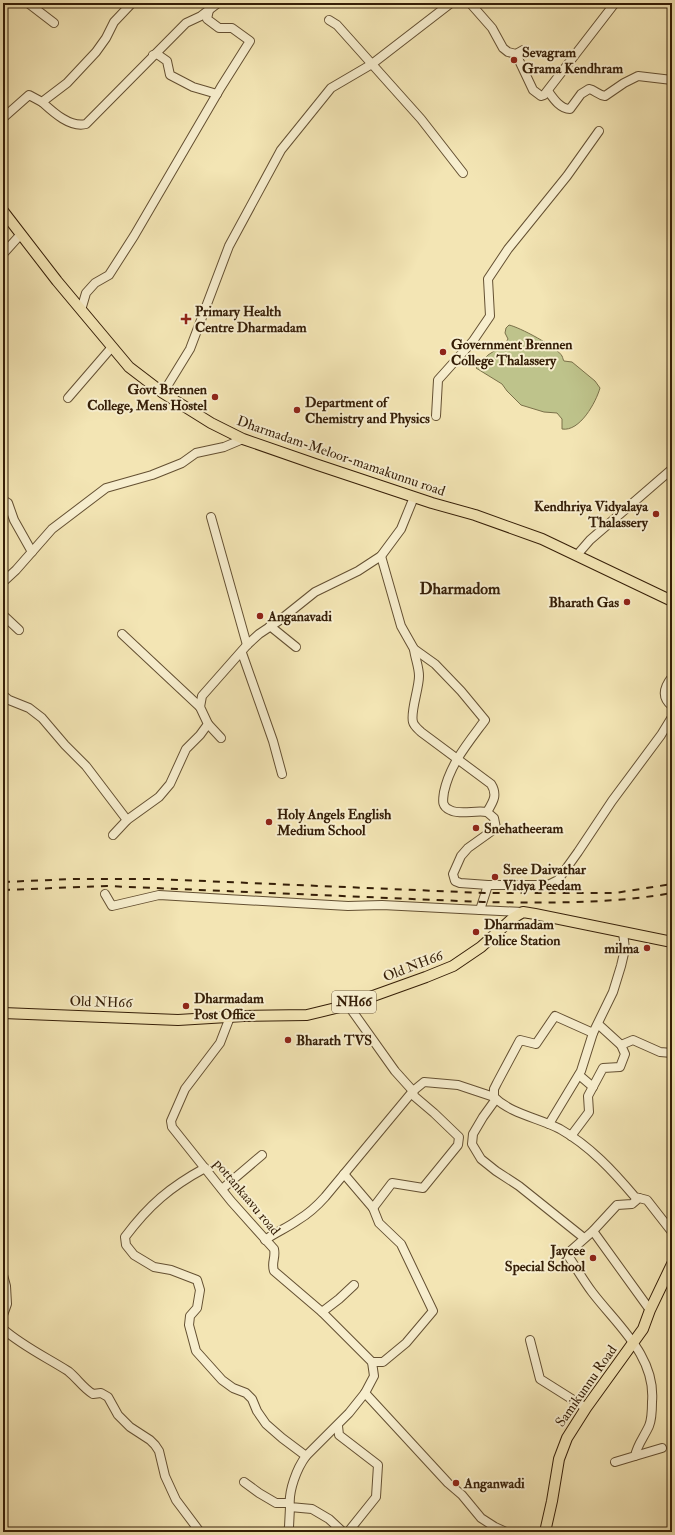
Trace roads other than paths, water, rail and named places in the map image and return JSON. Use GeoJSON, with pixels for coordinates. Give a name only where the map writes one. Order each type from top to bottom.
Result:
{"type":"FeatureCollection","features":[{"type":"Feature","properties":{"kind":"main road","name":"Dharmadam-Meloor-mamakunnu road"},"geometry":{"type":"LineString","coordinates":[[3,211],[81,310],[129,366],[163,392],[210,423],[243,439],[432,503],[475,515],[542,539],[672,601]]}},
{"type":"Feature","properties":{"kind":"main road"},"geometry":{"type":"LineString","coordinates":[[523,912],[672,942]]}},
{"type":"Feature","properties":{"kind":"main road","name":"Old NH66"},"geometry":{"type":"LineString","coordinates":[[5,1014],[178,1020],[307,1015],[348,1005],[453,966],[481,947],[513,918],[523,912]]}},
{"type":"Feature","properties":{"kind":"main road","name":"Samikunnu Road"},"geometry":{"type":"LineString","coordinates":[[545,1532],[559,1459],[566,1438],[643,1329],[650,1310],[672,1264]]}},
{"type":"Feature","properties":{"kind":"street"},"geometry":{"type":"LineString","coordinates":[[28,3],[54,23]]}},
{"type":"Feature","properties":{"kind":"street"},"geometry":{"type":"LineString","coordinates":[[42,102],[67,83],[91,57],[106,38],[114,22],[132,3]]}},
{"type":"Feature","properties":{"kind":"street"},"geometry":{"type":"LineString","coordinates":[[3,118],[29,95],[42,102],[54,113],[71,123],[78,126],[86,124],[186,23],[201,16],[218,3]]}},
{"type":"Feature","properties":{"kind":"street"},"geometry":{"type":"LineString","coordinates":[[163,392],[190,349],[229,246],[281,150],[331,88],[372,64],[451,3]]}},
{"type":"Feature","properties":{"kind":"street"},"geometry":{"type":"LineString","coordinates":[[470,3],[492,28],[503,48],[508,52],[520,52],[533,90],[541,96],[548,91],[615,3]]}},
{"type":"Feature","properties":{"kind":"street"},"geometry":{"type":"LineString","coordinates":[[81,310],[86,293],[95,283],[109,275],[134,236],[250,40],[232,28],[219,28],[207,18],[209,10]]}},
{"type":"Feature","properties":{"kind":"street"},"geometry":{"type":"LineString","coordinates":[[328,20],[338,25],[422,119],[463,173]]}},
{"type":"Feature","properties":{"kind":"street"},"geometry":{"type":"LineString","coordinates":[[153,55],[158,54],[167,60],[170,76],[193,87],[217,94]]}},
{"type":"Feature","properties":{"kind":"street"},"geometry":{"type":"LineString","coordinates":[[548,91],[562,106],[566,109],[570,109],[581,94],[589,89],[605,96],[624,83],[638,76],[672,80]]}},
{"type":"Feature","properties":{"kind":"street"},"geometry":{"type":"LineString","coordinates":[[436,416],[438,380],[473,341],[490,316],[488,279],[508,249],[567,176],[599,131]]}},
{"type":"Feature","properties":{"kind":"street"},"geometry":{"type":"LineString","coordinates":[[3,254],[21,234]]}},
{"type":"Feature","properties":{"kind":"street"},"geometry":{"type":"LineString","coordinates":[[68,398],[112,347]]}},
{"type":"Feature","properties":{"kind":"street"},"geometry":{"type":"LineString","coordinates":[[3,582],[52,529],[106,488],[152,475],[182,463],[196,453],[224,447],[243,439]]}},
{"type":"Feature","properties":{"kind":"street"},"geometry":{"type":"LineString","coordinates":[[577,555],[590,540],[672,469]]}},
{"type":"Feature","properties":{"kind":"street"},"geometry":{"type":"LineString","coordinates":[[200,707],[200,702],[205,691],[259,634],[280,620],[314,592],[358,571],[381,556],[401,529],[414,496]]}},
{"type":"Feature","properties":{"kind":"street"},"geometry":{"type":"LineString","coordinates":[[3,500],[8,503],[14,520],[32,552]]}},
{"type":"Feature","properties":{"kind":"street"},"geometry":{"type":"LineString","coordinates":[[211,517],[247,645]]}},
{"type":"Feature","properties":{"kind":"street"},"geometry":{"type":"LineString","coordinates":[[381,556],[401,626],[414,649],[419,679],[412,721],[415,727],[421,732],[491,784],[495,797],[487,812]]}},
{"type":"Feature","properties":{"kind":"street"},"geometry":{"type":"LineString","coordinates":[[3,615],[19,630]]}},
{"type":"Feature","properties":{"kind":"street"},"geometry":{"type":"LineString","coordinates":[[270,626],[296,647]]}},
{"type":"Feature","properties":{"kind":"street"},"geometry":{"type":"LineString","coordinates":[[122,634],[200,707],[208,724],[221,738]]}},
{"type":"Feature","properties":{"kind":"street"},"geometry":{"type":"LineString","coordinates":[[414,649],[435,664],[461,691],[485,720],[456,759],[446,782],[442,802],[445,807],[452,811],[487,812],[494,818],[496,828],[468,848],[461,856],[455,866],[453,877],[455,881],[488,885],[548,885],[558,880],[612,802],[668,726],[672,717]]}},
{"type":"Feature","properties":{"kind":"street"},"geometry":{"type":"LineString","coordinates":[[242,653],[273,740],[282,774]]}},
{"type":"Feature","properties":{"kind":"street"},"geometry":{"type":"LineString","coordinates":[[672,677],[664,690],[668,703],[672,706]]}},
{"type":"Feature","properties":{"kind":"street"},"geometry":{"type":"LineString","coordinates":[[3,695],[9,700],[29,708],[42,718],[65,745],[86,766],[126,820]]}},
{"type":"Feature","properties":{"kind":"street"},"geometry":{"type":"LineString","coordinates":[[113,835],[126,820],[159,797],[170,784],[179,761],[186,749],[200,735],[208,724]]}},
{"type":"Feature","properties":{"kind":"street"},"geometry":{"type":"LineString","coordinates":[[480,910],[488,885]]}},
{"type":"Feature","properties":{"kind":"street"},"geometry":{"type":"LineString","coordinates":[[105,894],[112,906],[159,895],[348,906],[382,905],[523,912]]}},
{"type":"Feature","properties":{"kind":"street"},"geometry":{"type":"LineString","coordinates":[[549,1124],[579,1075],[594,1033],[613,992],[622,966],[625,949],[624,932]]}},
{"type":"Feature","properties":{"kind":"street"},"geometry":{"type":"LineString","coordinates":[[348,1005],[395,1071],[413,1091],[414,1096],[459,1137],[458,1145],[423,1188],[392,1183],[373,1208]]}},
{"type":"Feature","properties":{"kind":"street"},"geometry":{"type":"LineString","coordinates":[[584,1238],[519,1186],[496,1172],[481,1159],[472,1144],[473,1134],[495,1098],[497,1083],[520,1040],[536,1044],[555,1016],[594,1033]]}},
{"type":"Feature","properties":{"kind":"street","name":"pottankaavu road"},"geometry":{"type":"LineString","coordinates":[[230,1017],[220,1043],[185,1089],[171,1121],[172,1127],[222,1189],[274,1249],[275,1256],[272,1264],[274,1271],[322,1312],[372,1362]]}},
{"type":"Feature","properties":{"kind":"street"},"geometry":{"type":"LineString","coordinates":[[571,1136],[589,1112],[588,1096],[603,1068],[620,1067],[625,1054],[621,1045],[598,1024]]}},
{"type":"Feature","properties":{"kind":"street"},"geometry":{"type":"LineString","coordinates":[[621,1045],[633,1040],[660,1052],[672,1053]]}},
{"type":"Feature","properties":{"kind":"street"},"geometry":{"type":"LineString","coordinates":[[579,1075],[593,1088]]}},
{"type":"Feature","properties":{"kind":"street"},"geometry":{"type":"LineString","coordinates":[[265,1240],[274,1233],[299,1220],[312,1211],[413,1091],[424,1082],[458,1085],[495,1098],[528,1116],[549,1124],[571,1136],[604,1162],[635,1197],[647,1200],[672,1232]]}},
{"type":"Feature","properties":{"kind":"street"},"geometry":{"type":"LineString","coordinates":[[222,1189],[262,1155]]}},
{"type":"Feature","properties":{"kind":"street"},"geometry":{"type":"LineString","coordinates":[[205,1168],[181,1181],[150,1206],[125,1237],[126,1245],[134,1255],[154,1267],[171,1270],[197,1280],[200,1290],[196,1308],[190,1316],[189,1325],[196,1351],[222,1380],[233,1388],[246,1393],[252,1399],[257,1411],[266,1424],[306,1456]]}},
{"type":"Feature","properties":{"kind":"street"},"geometry":{"type":"LineString","coordinates":[[287,1532],[289,1528],[290,1505],[298,1468],[306,1456],[350,1413],[365,1393],[374,1376],[372,1362],[383,1362],[406,1343],[433,1312],[401,1244],[379,1223],[373,1208],[344,1174]]}},
{"type":"Feature","properties":{"kind":"street"},"geometry":{"type":"LineString","coordinates":[[635,1456],[636,1450],[649,1425],[652,1400],[648,1368],[634,1342],[592,1292],[567,1254],[593,1231],[617,1206],[622,1204],[632,1204],[639,1198]]}},
{"type":"Feature","properties":{"kind":"street"},"geometry":{"type":"LineString","coordinates":[[593,1231],[650,1310]]}},
{"type":"Feature","properties":{"kind":"street"},"geometry":{"type":"LineString","coordinates":[[3,1275],[6,1286],[7,1304],[3,1315],[3,1329],[17,1342],[68,1372],[84,1388],[93,1394],[101,1393],[108,1397],[118,1415],[130,1427],[155,1445],[159,1451],[164,1476],[176,1500],[200,1532]]}},
{"type":"Feature","properties":{"kind":"street"},"geometry":{"type":"LineString","coordinates":[[322,1312],[354,1285]]}},
{"type":"Feature","properties":{"kind":"street"},"geometry":{"type":"LineString","coordinates":[[530,1340],[540,1379],[586,1408]]}},
{"type":"Feature","properties":{"kind":"street"},"geometry":{"type":"LineString","coordinates":[[365,1393],[448,1483],[462,1495],[481,1518],[506,1532]]}},
{"type":"Feature","properties":{"kind":"street"},"geometry":{"type":"LineString","coordinates":[[338,1426],[339,1435],[378,1465],[376,1497],[348,1532]]}},
{"type":"Feature","properties":{"kind":"street"},"geometry":{"type":"LineString","coordinates":[[615,1462],[662,1448]]}},
{"type":"Feature","properties":{"kind":"street"},"geometry":{"type":"LineString","coordinates":[[244,1482],[276,1503],[312,1509],[329,1519],[343,1532]]}},
{"type":"Feature","properties":{"kind":"railway"},"geometry":{"type":"LineString","coordinates":[[3,882],[73,879],[156,879],[485,893],[615,893],[672,884]]}},
{"type":"Feature","properties":{"kind":"railway"},"geometry":{"type":"LineString","coordinates":[[3,890],[107,886],[530,903],[602,901],[649,897],[672,893]]}},
{"type":"Feature","properties":{"kind":"place","name":"Sevagram Grama Kendhram"},"geometry":{"type":"Point","coordinates":[514,60]}},
{"type":"Feature","properties":{"kind":"place","name":"Primary Health Centre Dharmadam"},"geometry":{"type":"Point","coordinates":[186,319]}},
{"type":"Feature","properties":{"kind":"place","name":"Government Brennen College Thalassery"},"geometry":{"type":"Point","coordinates":[443,352]}},
{"type":"Feature","properties":{"kind":"place","name":"Govt Brennen College, Mens Hostel"},"geometry":{"type":"Point","coordinates":[215,397]}},
{"type":"Feature","properties":{"kind":"place","name":"Department of Chemistry and Physics"},"geometry":{"type":"Point","coordinates":[297,410]}},
{"type":"Feature","properties":{"kind":"place","name":"Kendhriya Vidyalaya Thalassery"},"geometry":{"type":"Point","coordinates":[656,514]}},
{"type":"Feature","properties":{"kind":"place","name":"Bharath Gas"},"geometry":{"type":"Point","coordinates":[627,602]}},
{"type":"Feature","properties":{"kind":"place","name":"Anganavadi"},"geometry":{"type":"Point","coordinates":[260,616]}},
{"type":"Feature","properties":{"kind":"place","name":"Holy Angels English Medium School"},"geometry":{"type":"Point","coordinates":[269,822]}},
{"type":"Feature","properties":{"kind":"place","name":"Snehatheeram"},"geometry":{"type":"Point","coordinates":[476,828]}},
{"type":"Feature","properties":{"kind":"place","name":"Sree Daivathar Vidya Peedam"},"geometry":{"type":"Point","coordinates":[495,877]}},
{"type":"Feature","properties":{"kind":"place","name":"Dharmadam Police Station"},"geometry":{"type":"Point","coordinates":[476,932]}},
{"type":"Feature","properties":{"kind":"place","name":"milma"},"geometry":{"type":"Point","coordinates":[647,948]}},
{"type":"Feature","properties":{"kind":"place","name":"Dharmadam Post Office"},"geometry":{"type":"Point","coordinates":[186,1006]}},
{"type":"Feature","properties":{"kind":"place","name":"Bharath TVS"},"geometry":{"type":"Point","coordinates":[288,1040]}},
{"type":"Feature","properties":{"kind":"place","name":"Jaycee Special School"},"geometry":{"type":"Point","coordinates":[593,1258]}},
{"type":"Feature","properties":{"kind":"place","name":"Anganwadi"},"geometry":{"type":"Point","coordinates":[456,1483]}},
{"type":"Feature","properties":{"kind":"district","name":"Dharmadom"},"geometry":{"type":"Point","coordinates":[460,589]}}]}
